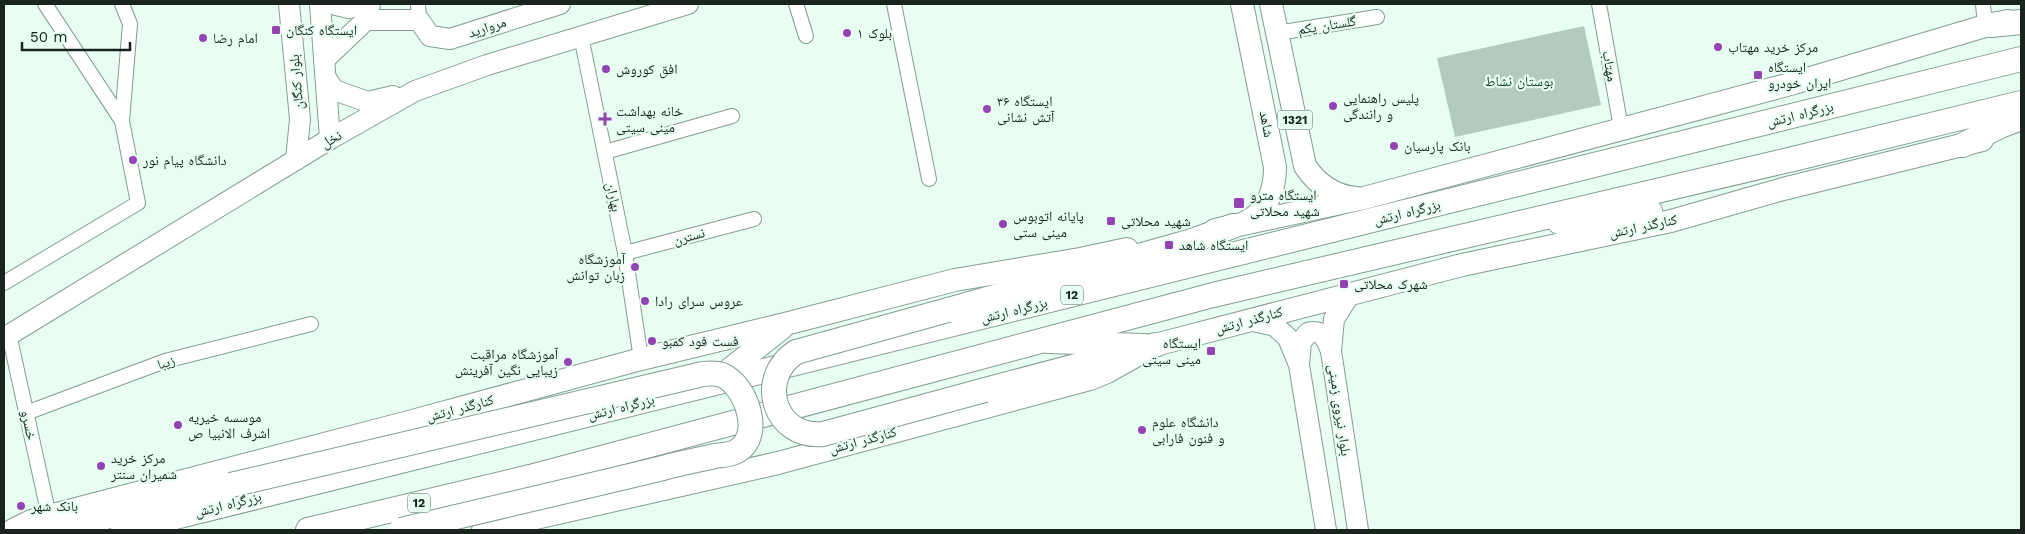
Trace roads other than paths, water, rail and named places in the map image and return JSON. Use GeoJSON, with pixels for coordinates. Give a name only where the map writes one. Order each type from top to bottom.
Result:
{"type":"FeatureCollection","features":[{"type":"Feature","properties":{"kind":"highway"},"geometry":{"type":"LineString","coordinates":[[1986,18],[2021,22]]}},
{"type":"Feature","properties":{"kind":"highway","name":"بزرگراه ارتش"},"geometry":{"type":"LineString","coordinates":[[123,530],[2021,58]]}},
{"type":"Feature","properties":{"kind":"highway","name":"12"},"geometry":{"type":"LineString","coordinates":[[308,530],[530,477],[1213,295],[1793,159],[2021,103]]}},
{"type":"Feature","properties":{"kind":"highway"},"geometry":{"type":"LineString","coordinates":[[1963,145],[2000,126],[2021,118]]}},
{"type":"Feature","properties":{"kind":"highway"},"geometry":{"type":"LineString","coordinates":[[1155,345],[823,434],[813,435],[794,430],[779,412],[774,392],[775,380],[781,367],[796,352],[1192,241],[1233,226]]}},
{"type":"Feature","properties":{"kind":"highway"},"geometry":{"type":"LineString","coordinates":[[52,523],[231,485],[703,374],[718,374],[729,380],[740,391],[748,407],[749,432],[744,446],[736,452],[401,530]]}},
{"type":"Feature","properties":{"kind":"main road","name":"بلوار کنگان"},"geometry":{"type":"LineString","coordinates":[[289,4],[300,120],[296,160]]}},
{"type":"Feature","properties":{"kind":"main road"},"geometry":{"type":"LineString","coordinates":[[320,4],[330,139]]}},
{"type":"Feature","properties":{"kind":"main road"},"geometry":{"type":"LineString","coordinates":[[332,4],[349,8],[419,12]]}},
{"type":"Feature","properties":{"kind":"main road","name":"مروارید"},"geometry":{"type":"LineString","coordinates":[[419,12],[430,36],[450,39],[560,4]]}},
{"type":"Feature","properties":{"kind":"main road","name":"نخل"},"geometry":{"type":"LineString","coordinates":[[6,336],[330,139],[415,91],[487,65],[688,4]]}},
{"type":"Feature","properties":{"kind":"main road","name":"شاهد"},"geometry":{"type":"LineString","coordinates":[[1233,226],[1255,217],[1265,206],[1274,181],[1274,159],[1242,4]]}},
{"type":"Feature","properties":{"kind":"main road","name":"شاهد"},"geometry":{"type":"LineString","coordinates":[[1271,4],[1301,152],[1306,166],[1325,188],[1344,196],[1364,198]]}},
{"type":"Feature","properties":{"kind":"main road"},"geometry":{"type":"LineString","coordinates":[[325,69],[366,9]]}},
{"type":"Feature","properties":{"kind":"main road"},"geometry":{"type":"LineString","coordinates":[[1233,226],[1364,198],[1794,83],[1986,18],[2021,18]]}},
{"type":"Feature","properties":{"kind":"main road"},"geometry":{"type":"LineString","coordinates":[[325,69],[334,90],[368,102],[415,91]]}},
{"type":"Feature","properties":{"kind":"main road"},"geometry":{"type":"LineString","coordinates":[[300,120],[306,130],[316,128],[323,120],[328,102]]}},
{"type":"Feature","properties":{"kind":"main road","name":"کنارگذر ارتش"},"geometry":{"type":"LineString","coordinates":[[483,530],[778,463],[1080,382],[1107,372],[1155,345],[1249,320],[1462,265],[1671,221],[1783,189],[2021,130]]}},
{"type":"Feature","properties":{"kind":"main road"},"geometry":{"type":"LineString","coordinates":[[1274,159],[1282,168],[1291,169],[1298,164],[1301,152]]}},
{"type":"Feature","properties":{"kind":"main road"},"geometry":{"type":"LineString","coordinates":[[1478,232],[1640,213],[1783,189]]}},
{"type":"Feature","properties":{"kind":"main road","name":"کنارگذر ارتش"},"geometry":{"type":"LineString","coordinates":[[12,530],[31,521],[52,523],[405,423],[641,359],[955,280],[1080,259],[1233,226]]}},
{"type":"Feature","properties":{"kind":"main road","name":"بلوار نیروی زمینی"},"geometry":{"type":"LineString","coordinates":[[1350,294],[1334,319],[1331,351],[1358,530]]}},
{"type":"Feature","properties":{"kind":"main road"},"geometry":{"type":"LineString","coordinates":[[1249,320],[1275,326],[1288,338],[1299,365]]}},
{"type":"Feature","properties":{"kind":"main road"},"geometry":{"type":"LineString","coordinates":[[710,385],[789,323]]}},
{"type":"Feature","properties":{"kind":"main road"},"geometry":{"type":"LineString","coordinates":[[1326,530],[1299,365],[1300,342],[1308,333],[1320,333],[1325,336],[1331,351]]}},
{"type":"Feature","properties":{"kind":"main road"},"geometry":{"type":"LineString","coordinates":[[1035,342],[1155,345]]}},
{"type":"Feature","properties":{"kind":"street"},"geometry":{"type":"LineString","coordinates":[[45,4],[122,121]]}},
{"type":"Feature","properties":{"kind":"street"},"geometry":{"type":"LineString","coordinates":[[4,283],[138,203],[122,121],[130,24],[122,4]]}},
{"type":"Feature","properties":{"kind":"street"},"geometry":{"type":"LineString","coordinates":[[796,4],[806,36]]}},
{"type":"Feature","properties":{"kind":"street"},"geometry":{"type":"LineString","coordinates":[[894,4],[929,179]]}},
{"type":"Feature","properties":{"kind":"street","name":"مهتاب"},"geometry":{"type":"LineString","coordinates":[[1599,4],[1621,128]]}},
{"type":"Feature","properties":{"kind":"street","name":"گلستان یکم"},"geometry":{"type":"LineString","coordinates":[[1277,33],[1377,17]]}},
{"type":"Feature","properties":{"kind":"street","name":"بهاران"},"geometry":{"type":"LineString","coordinates":[[581,36],[625,253],[641,359]]}},
{"type":"Feature","properties":{"kind":"street"},"geometry":{"type":"LineString","coordinates":[[605,152],[732,116]]}},
{"type":"Feature","properties":{"kind":"street","name":"نسترن"},"geometry":{"type":"LineString","coordinates":[[625,253],[754,220]]}},
{"type":"Feature","properties":{"kind":"street","name":"زیبا"},"geometry":{"type":"LineString","coordinates":[[26,413],[165,361],[311,324]]}},
{"type":"Feature","properties":{"kind":"street","name":"خسرو"},"geometry":{"type":"LineString","coordinates":[[6,336],[52,523]]}},
{"type":"Feature","properties":{"kind":"place","name":"ایستگاه کنگان"},"geometry":{"type":"Point","coordinates":[276,30]}},
{"type":"Feature","properties":{"kind":"place","name":"۱ بلوک"},"geometry":{"type":"Point","coordinates":[847,33]}},
{"type":"Feature","properties":{"kind":"place","name":"امام رضا"},"geometry":{"type":"Point","coordinates":[203,38]}},
{"type":"Feature","properties":{"kind":"place","name":"مرکز خرید مهتاب"},"geometry":{"type":"Point","coordinates":[1718,47]}},
{"type":"Feature","properties":{"kind":"place","name":"افق کوروش"},"geometry":{"type":"Point","coordinates":[606,69]}},
{"type":"Feature","properties":{"kind":"place","name":"ایستگاه ایران خودرو"},"geometry":{"type":"Point","coordinates":[1758,75]}},
{"type":"Feature","properties":{"kind":"place","name":"پلیس راهنمایی و رانندگی"},"geometry":{"type":"Point","coordinates":[1333,106]}},
{"type":"Feature","properties":{"kind":"place","name":"ایستگاه ۳۶ آتش نشانی"},"geometry":{"type":"Point","coordinates":[987,109]}},
{"type":"Feature","properties":{"kind":"place","name":"خانه بهداشت مینی سیتی"},"geometry":{"type":"Point","coordinates":[605,119]}},
{"type":"Feature","properties":{"kind":"place","name":"بانک پارسیان"},"geometry":{"type":"Point","coordinates":[1394,146]}},
{"type":"Feature","properties":{"kind":"place","name":"دانشگاه پیام نور"},"geometry":{"type":"Point","coordinates":[133,160]}},
{"type":"Feature","properties":{"kind":"place","name":"ایستگاه مترو شهید محلاتی"},"geometry":{"type":"Point","coordinates":[1239,203]}},
{"type":"Feature","properties":{"kind":"place","name":"شهید محلاتی"},"geometry":{"type":"Point","coordinates":[1111,221]}},
{"type":"Feature","properties":{"kind":"place","name":"پایانه اتوبوس مینی ستی"},"geometry":{"type":"Point","coordinates":[1003,224]}},
{"type":"Feature","properties":{"kind":"place","name":"ایستگاه شاهد"},"geometry":{"type":"Point","coordinates":[1169,245]}},
{"type":"Feature","properties":{"kind":"place","name":"آموزشگاه زبان توانش"},"geometry":{"type":"Point","coordinates":[635,267]}},
{"type":"Feature","properties":{"kind":"place","name":"شهرک محلاتی"},"geometry":{"type":"Point","coordinates":[1344,284]}},
{"type":"Feature","properties":{"kind":"place","name":"عروس سرای رادا"},"geometry":{"type":"Point","coordinates":[645,301]}},
{"type":"Feature","properties":{"kind":"place","name":"فست فود کمبو"},"geometry":{"type":"Point","coordinates":[652,341]}},
{"type":"Feature","properties":{"kind":"place","name":"ایستگاه مینی سیتی"},"geometry":{"type":"Point","coordinates":[1211,351]}},
{"type":"Feature","properties":{"kind":"place","name":"آموزشگاه مراقبت زیبایی نگین آفرینش"},"geometry":{"type":"Point","coordinates":[568,362]}},
{"type":"Feature","properties":{"kind":"place","name":"موسسه خیریه اشرف الانبیا ص"},"geometry":{"type":"Point","coordinates":[178,425]}},
{"type":"Feature","properties":{"kind":"place","name":"دانشگاه علوم و فنون فارابی"},"geometry":{"type":"Point","coordinates":[1142,430]}},
{"type":"Feature","properties":{"kind":"place","name":"مرکز خرید شمیران سنتر"},"geometry":{"type":"Point","coordinates":[101,466]}},
{"type":"Feature","properties":{"kind":"place","name":"بانک شهر"},"geometry":{"type":"Point","coordinates":[21,506]}},
{"type":"Feature","properties":{"kind":"park label","name":"بوستان نشاط"},"geometry":{"type":"Point","coordinates":[1519,81]}}]}
